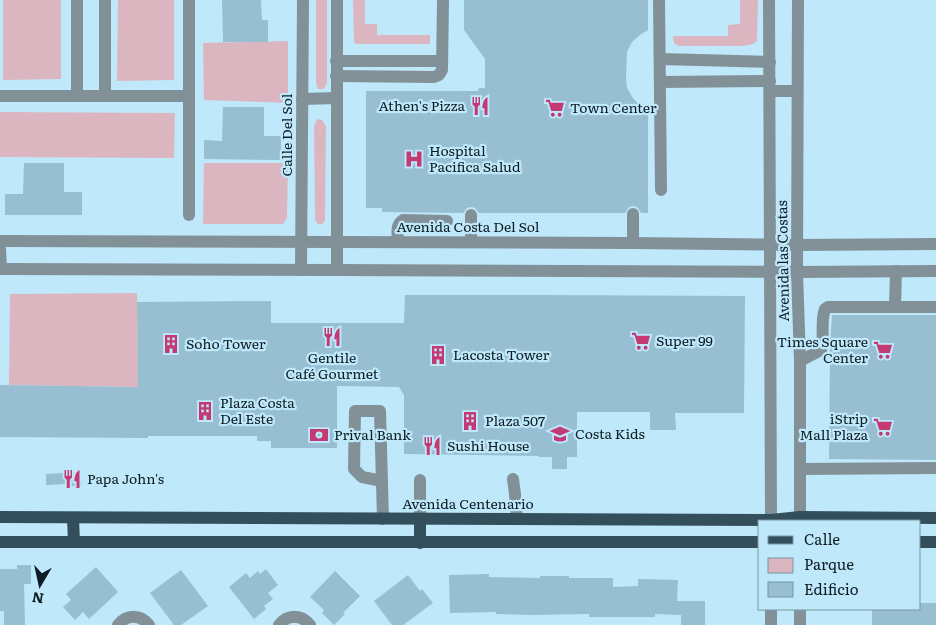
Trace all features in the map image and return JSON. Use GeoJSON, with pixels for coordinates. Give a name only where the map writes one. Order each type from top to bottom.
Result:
{"type":"FeatureCollection","features":[{"type":"Feature","properties":{"kind":"main road","name":"Avenida Centenario"},"geometry":{"type":"LineString","coordinates":[[0,517],[758,521]]}},
{"type":"Feature","properties":{"kind":"main road"},"geometry":{"type":"LineString","coordinates":[[73,518],[74,542]]}},
{"type":"Feature","properties":{"kind":"main road","name":"Avenida Centenario"},"geometry":{"type":"LineString","coordinates":[[786,520],[936,518]]}},
{"type":"Feature","properties":{"kind":"main road"},"geometry":{"type":"LineString","coordinates":[[420,519],[420,543]]}},
{"type":"Feature","properties":{"kind":"main road"},"geometry":{"type":"LineString","coordinates":[[0,542],[758,542]]}},
{"type":"Feature","properties":{"kind":"main road"},"geometry":{"type":"LineString","coordinates":[[921,542],[936,542]]}},
{"type":"Feature","properties":{"kind":"street"},"geometry":{"type":"LineString","coordinates":[[77,0],[77,96]]}},
{"type":"Feature","properties":{"kind":"street"},"geometry":{"type":"LineString","coordinates":[[105,0],[105,96]]}},
{"type":"Feature","properties":{"kind":"street"},"geometry":{"type":"LineString","coordinates":[[189,0],[189,215]]}},
{"type":"Feature","properties":{"kind":"street","name":"Calle Del Sol"},"geometry":{"type":"LineString","coordinates":[[301,270],[303,0]]}},
{"type":"Feature","properties":{"kind":"street"},"geometry":{"type":"LineString","coordinates":[[336,0],[337,270]]}},
{"type":"Feature","properties":{"kind":"street"},"geometry":{"type":"LineString","coordinates":[[336,76],[439,75],[442,70],[443,0]]}},
{"type":"Feature","properties":{"kind":"street"},"geometry":{"type":"LineString","coordinates":[[659,0],[661,190]]}},
{"type":"Feature","properties":{"kind":"street","name":"Avenida las Costas"},"geometry":{"type":"LineString","coordinates":[[769,0],[771,520]]}},
{"type":"Feature","properties":{"kind":"street","name":"Avenida las Costas"},"geometry":{"type":"LineString","coordinates":[[798,0],[797,272],[800,361],[800,519]]}},
{"type":"Feature","properties":{"kind":"street"},"geometry":{"type":"LineString","coordinates":[[660,59],[770,62]]}},
{"type":"Feature","properties":{"kind":"street"},"geometry":{"type":"LineString","coordinates":[[336,61],[442,60]]}},
{"type":"Feature","properties":{"kind":"street"},"geometry":{"type":"LineString","coordinates":[[660,82],[770,86],[798,91]]}},
{"type":"Feature","properties":{"kind":"street"},"geometry":{"type":"LineString","coordinates":[[0,96],[189,96]]}},
{"type":"Feature","properties":{"kind":"street"},"geometry":{"type":"LineString","coordinates":[[302,99],[337,98]]}},
{"type":"Feature","properties":{"kind":"street"},"geometry":{"type":"LineString","coordinates":[[633,214],[633,243]]}},
{"type":"Feature","properties":{"kind":"street"},"geometry":{"type":"LineString","coordinates":[[471,215],[471,242]]}},
{"type":"Feature","properties":{"kind":"street"},"geometry":{"type":"LineString","coordinates":[[398,242],[398,227],[403,220],[447,218],[447,242]]}},
{"type":"Feature","properties":{"kind":"street","name":"Avenida Costa Del Sol"},"geometry":{"type":"LineString","coordinates":[[0,242],[936,244]]}},
{"type":"Feature","properties":{"kind":"street"},"geometry":{"type":"LineString","coordinates":[[0,249],[0,269],[936,271]]}},
{"type":"Feature","properties":{"kind":"street"},"geometry":{"type":"LineString","coordinates":[[895,307],[896,271]]}},
{"type":"Feature","properties":{"kind":"street"},"geometry":{"type":"LineString","coordinates":[[800,361],[821,350],[823,343],[822,316],[828,307],[936,307]]}},
{"type":"Feature","properties":{"kind":"street"},"geometry":{"type":"LineString","coordinates":[[382,480],[362,477],[354,469],[355,412],[380,411],[382,480],[383,519]]}},
{"type":"Feature","properties":{"kind":"street"},"geometry":{"type":"LineString","coordinates":[[800,469],[936,468]]}},
{"type":"Feature","properties":{"kind":"street"},"geometry":{"type":"LineString","coordinates":[[420,480],[420,519]]}},
{"type":"Feature","properties":{"kind":"street"},"geometry":{"type":"LineString","coordinates":[[513,480],[516,494],[517,519]]}},
{"type":"Feature","properties":{"kind":"street"},"geometry":{"type":"LineString","coordinates":[[771,610],[771,625]]}},
{"type":"Feature","properties":{"kind":"street"},"geometry":{"type":"LineString","coordinates":[[800,610],[800,625]]}},
{"type":"Feature","properties":{"kind":"street"},"geometry":{"type":"LineString","coordinates":[[118,625],[124,619],[130,617],[142,619],[149,625]]}},
{"type":"Feature","properties":{"kind":"street"},"geometry":{"type":"LineString","coordinates":[[279,625],[286,618],[298,617],[304,619],[310,625]]}},
{"type":"Feature","properties":{"kind":"green space"},"geometry":{"type":"Polygon","coordinates":[[[3,0],[61,0],[61,79],[3,80],[3,0]]]}},
{"type":"Feature","properties":{"kind":"green space"},"geometry":{"type":"Polygon","coordinates":[[[118,0],[174,0],[174,80],[117,81],[118,0]]]}},
{"type":"Feature","properties":{"kind":"green space"},"geometry":{"type":"Polygon","coordinates":[[[316,0],[327,0],[327,83],[324,89],[318,89],[316,83],[316,0]]]}},
{"type":"Feature","properties":{"kind":"green space"},"geometry":{"type":"Polygon","coordinates":[[[353,0],[365,0],[365,24],[377,24],[377,35],[430,35],[430,44],[356,44],[354,42],[353,0]]]}},
{"type":"Feature","properties":{"kind":"green space"},"geometry":{"type":"Polygon","coordinates":[[[740,0],[758,0],[757,41],[753,44],[744,46],[679,46],[674,43],[673,36],[728,36],[728,25],[740,24],[740,0]]]}},
{"type":"Feature","properties":{"kind":"green space"},"geometry":{"type":"Polygon","coordinates":[[[288,41],[288,103],[204,100],[203,43],[288,41]]]}},
{"type":"Feature","properties":{"kind":"green space"},"geometry":{"type":"Polygon","coordinates":[[[0,112],[175,113],[174,158],[0,157],[0,112]]]}},
{"type":"Feature","properties":{"kind":"green space"},"geometry":{"type":"Polygon","coordinates":[[[317,119],[322,120],[326,126],[325,220],[323,224],[318,224],[315,220],[314,126],[317,119]]]}},
{"type":"Feature","properties":{"kind":"green space"},"geometry":{"type":"Polygon","coordinates":[[[204,163],[288,163],[287,218],[283,224],[203,224],[204,163]]]}},
{"type":"Feature","properties":{"kind":"green space"},"geometry":{"type":"Polygon","coordinates":[[[137,293],[138,387],[9,385],[10,294],[137,293]]]}},
{"type":"Feature","properties":{"kind":"building"},"geometry":{"type":"Polygon","coordinates":[[[222,0],[261,0],[262,20],[268,20],[268,42],[223,42],[222,0]]]}},
{"type":"Feature","properties":{"kind":"building","name":"Town Center"},"geometry":{"type":"Polygon","coordinates":[[[464,0],[648,0],[648,30],[632,42],[627,52],[626,79],[627,88],[633,98],[640,106],[648,110],[648,213],[641,213],[637,207],[633,206],[629,207],[625,213],[479,213],[475,208],[471,207],[467,208],[463,213],[382,212],[382,208],[366,208],[366,91],[478,91],[479,88],[485,88],[485,59],[464,30],[464,0]]]}},
{"type":"Feature","properties":{"kind":"building"},"geometry":{"type":"Polygon","coordinates":[[[223,107],[264,107],[264,136],[281,136],[281,160],[204,159],[204,140],[222,141],[223,107]]]}},
{"type":"Feature","properties":{"kind":"building"},"geometry":{"type":"Polygon","coordinates":[[[24,163],[64,163],[64,192],[82,192],[82,215],[5,215],[5,194],[23,194],[24,163]]]}},
{"type":"Feature","properties":{"kind":"building"},"geometry":{"type":"Polygon","coordinates":[[[405,295],[745,296],[744,413],[675,413],[676,430],[650,430],[650,412],[577,412],[577,457],[567,457],[567,469],[552,469],[552,457],[404,454],[404,395],[399,387],[337,386],[337,448],[271,448],[271,441],[257,441],[257,436],[148,436],[148,438],[0,437],[0,385],[138,387],[137,302],[271,301],[271,323],[404,323],[405,295]]]}},
{"type":"Feature","properties":{"kind":"building"},"geometry":{"type":"Polygon","coordinates":[[[832,315],[936,315],[936,460],[829,459],[832,315]]]}},
{"type":"Feature","properties":{"kind":"building","name":"Papa John's"},"geometry":{"type":"Polygon","coordinates":[[[80,472],[81,486],[65,486],[65,484],[46,485],[46,474],[80,472]]]}},
{"type":"Feature","properties":{"kind":"building"},"geometry":{"type":"Polygon","coordinates":[[[17,565],[31,565],[31,584],[24,584],[25,625],[4,625],[4,611],[0,611],[0,569],[17,569],[17,565]]]}},
{"type":"Feature","properties":{"kind":"building"},"geometry":{"type":"Polygon","coordinates":[[[96,567],[118,592],[89,619],[83,612],[75,620],[63,607],[71,600],[66,594],[96,567]]]}},
{"type":"Feature","properties":{"kind":"building"},"geometry":{"type":"Polygon","coordinates":[[[266,569],[278,585],[268,593],[273,599],[264,606],[266,609],[254,619],[229,587],[246,573],[250,578],[258,571],[260,574],[266,569]]]}},
{"type":"Feature","properties":{"kind":"building"},"geometry":{"type":"Polygon","coordinates":[[[181,570],[208,606],[181,625],[174,625],[150,593],[181,570]]]}},
{"type":"Feature","properties":{"kind":"building"},"geometry":{"type":"Polygon","coordinates":[[[335,571],[360,596],[334,625],[322,613],[324,610],[310,597],[335,571]]]}},
{"type":"Feature","properties":{"kind":"building"},"geometry":{"type":"Polygon","coordinates":[[[489,574],[489,577],[540,578],[540,576],[569,576],[569,578],[613,578],[613,587],[638,586],[638,579],[678,580],[677,601],[705,601],[705,625],[681,625],[681,615],[655,614],[655,617],[589,617],[589,614],[450,613],[449,575],[489,574]]]}},
{"type":"Feature","properties":{"kind":"building"},"geometry":{"type":"Polygon","coordinates":[[[408,575],[420,591],[422,589],[433,603],[403,625],[392,625],[374,601],[408,575]]]}},
{"type":"Feature","properties":{"kind":"building"},"geometry":{"type":"Polygon","coordinates":[[[921,603],[936,603],[936,625],[872,625],[872,610],[921,610],[921,603]]]}},
{"type":"Feature","properties":{"kind":"place","name":"Athen's Pizza"},"geometry":{"type":"Point","coordinates":[480,106]}},
{"type":"Feature","properties":{"kind":"place","name":"Town Center"},"geometry":{"type":"Point","coordinates":[555,108]}},
{"type":"Feature","properties":{"kind":"place","name":"Hospital Pacifica Salud"},"geometry":{"type":"Point","coordinates":[414,159]}},
{"type":"Feature","properties":{"kind":"place","name":"Gentile Café Gourmet"},"geometry":{"type":"Point","coordinates":[332,337]}},
{"type":"Feature","properties":{"kind":"place","name":"Super 99"},"geometry":{"type":"Point","coordinates":[641,341]}},
{"type":"Feature","properties":{"kind":"place","name":"Soho Tower"},"geometry":{"type":"Point","coordinates":[171,344]}},
{"type":"Feature","properties":{"kind":"place","name":"Times Square Center"},"geometry":{"type":"Point","coordinates":[883,350]}},
{"type":"Feature","properties":{"kind":"place","name":"Lacosta Tower"},"geometry":{"type":"Point","coordinates":[438,355]}},
{"type":"Feature","properties":{"kind":"place","name":"Plaza Costa Del Este"},"geometry":{"type":"Point","coordinates":[205,411]}},
{"type":"Feature","properties":{"kind":"place","name":"Plaza 507"},"geometry":{"type":"Point","coordinates":[470,421]}},
{"type":"Feature","properties":{"kind":"place","name":"iStrip Mall Plaza"},"geometry":{"type":"Point","coordinates":[883,427]}},
{"type":"Feature","properties":{"kind":"place","name":"Costa Kids"},"geometry":{"type":"Point","coordinates":[560,434]}},
{"type":"Feature","properties":{"kind":"place","name":"Prival Bank"},"geometry":{"type":"Point","coordinates":[319,435]}},
{"type":"Feature","properties":{"kind":"place","name":"Sushi House"},"geometry":{"type":"Point","coordinates":[432,446]}},
{"type":"Feature","properties":{"kind":"place","name":"Papa John's"},"geometry":{"type":"Point","coordinates":[72,479]}}]}
